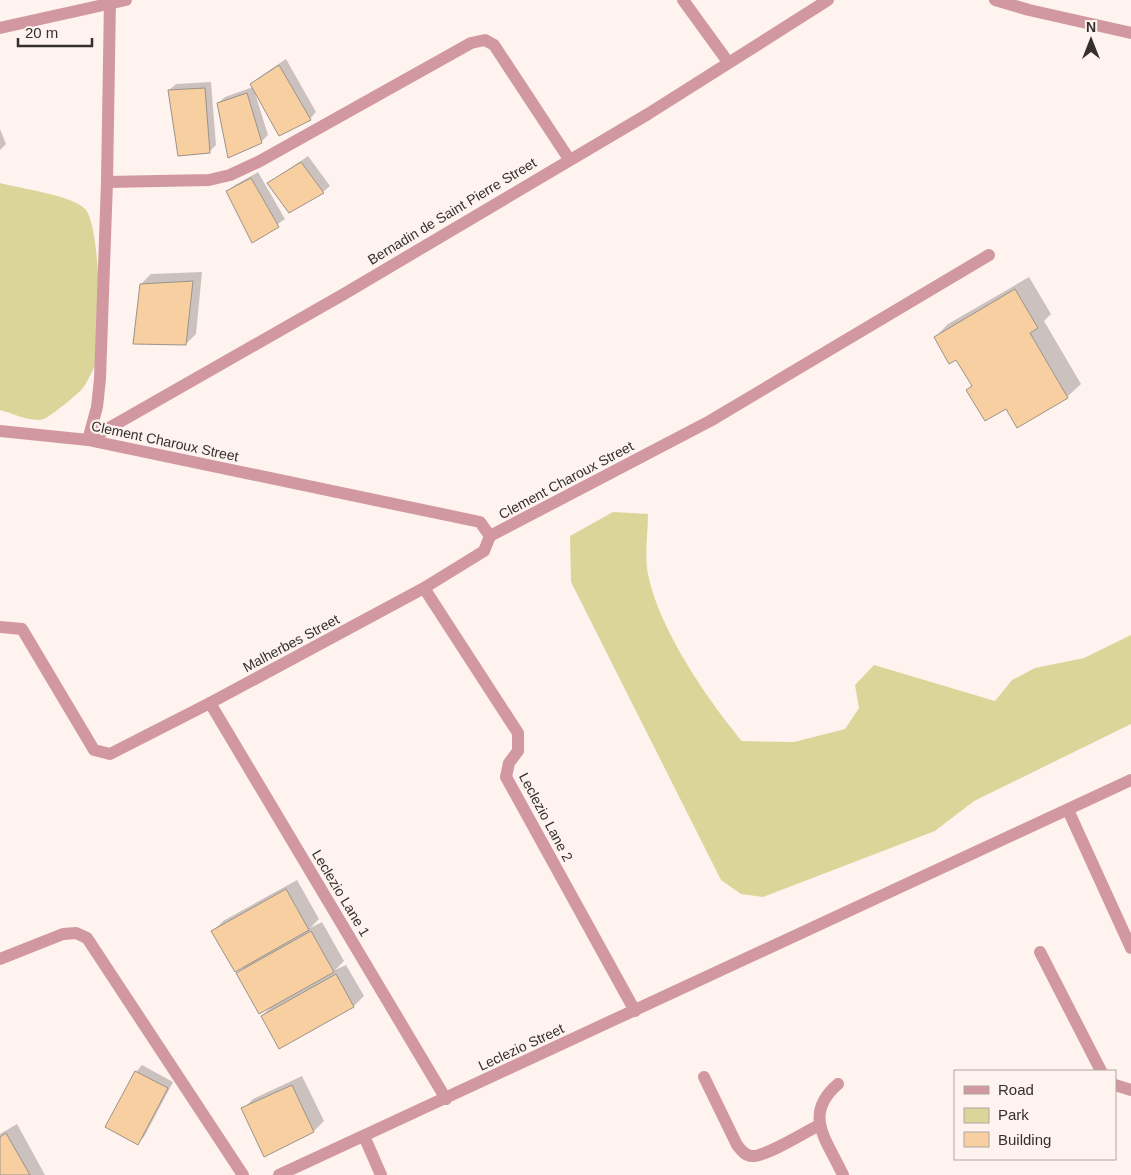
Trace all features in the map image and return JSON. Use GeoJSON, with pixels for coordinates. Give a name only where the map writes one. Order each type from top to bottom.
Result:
{"type":"FeatureCollection","features":[{"type":"Feature","properties":{"kind":"street"},"geometry":{"type":"LineString","coordinates":[[0,28],[110,2],[126,0]]}},
{"type":"Feature","properties":{"kind":"street"},"geometry":{"type":"LineString","coordinates":[[683,0],[728,62]]}},
{"type":"Feature","properties":{"kind":"street","name":"Bernadin de Saint Pierre Street"},"geometry":{"type":"LineString","coordinates":[[88,440],[344,294],[569,159],[648,114],[828,0]]}},
{"type":"Feature","properties":{"kind":"street"},"geometry":{"type":"LineString","coordinates":[[995,0],[1028,10],[1131,33]]}},
{"type":"Feature","properties":{"kind":"street"},"geometry":{"type":"LineString","coordinates":[[88,440],[97,407],[100,379],[107,182],[110,2]]}},
{"type":"Feature","properties":{"kind":"street"},"geometry":{"type":"LineString","coordinates":[[107,182],[209,180],[230,176],[471,44],[485,40],[494,46],[569,159]]}},
{"type":"Feature","properties":{"kind":"street","name":"Clement Charoux Street"},"geometry":{"type":"LineString","coordinates":[[0,431],[88,440],[480,522],[490,536],[710,421],[989,255]]}},
{"type":"Feature","properties":{"kind":"street","name":"Malherbes Street"},"geometry":{"type":"LineString","coordinates":[[0,627],[22,629],[94,750],[110,754],[210,704],[424,588],[484,551],[490,536]]}},
{"type":"Feature","properties":{"kind":"street","name":"Leclezio Lane 2"},"geometry":{"type":"LineString","coordinates":[[424,588],[518,733],[518,751],[508,763],[506,777],[635,1012]]}},
{"type":"Feature","properties":{"kind":"street","name":"Leclezio Lane 1"},"geometry":{"type":"LineString","coordinates":[[210,704],[446,1099]]}},
{"type":"Feature","properties":{"kind":"street","name":"Leclezio Street"},"geometry":{"type":"LineString","coordinates":[[279,1175],[635,1012],[1131,780]]}},
{"type":"Feature","properties":{"kind":"street"},"geometry":{"type":"LineString","coordinates":[[1068,810],[1131,948]]}},
{"type":"Feature","properties":{"kind":"street"},"geometry":{"type":"LineString","coordinates":[[0,960],[63,934],[76,933],[86,938],[243,1175]]}},
{"type":"Feature","properties":{"kind":"street"},"geometry":{"type":"LineString","coordinates":[[1040,952],[1100,1070]]}},
{"type":"Feature","properties":{"kind":"street"},"geometry":{"type":"LineString","coordinates":[[704,1077],[737,1145],[743,1152],[752,1156],[762,1154],[820,1125]]}},
{"type":"Feature","properties":{"kind":"street"},"geometry":{"type":"LineString","coordinates":[[838,1084],[821,1102],[818,1112],[820,1125],[843,1175]]}},
{"type":"Feature","properties":{"kind":"street"},"geometry":{"type":"LineString","coordinates":[[1116,1085],[1131,1090]]}},
{"type":"Feature","properties":{"kind":"street"},"geometry":{"type":"LineString","coordinates":[[364,1136],[381,1175]]}},
{"type":"Feature","properties":{"kind":"green space"},"geometry":{"type":"Polygon","coordinates":[[[0,183],[46,193],[80,205],[86,210],[95,240],[99,313],[97,355],[94,368],[80,391],[52,414],[39,420],[28,419],[0,410],[0,183]]]}},
{"type":"Feature","properties":{"kind":"green space"},"geometry":{"type":"Polygon","coordinates":[[[613,512],[648,514],[647,568],[660,612],[671,636],[698,682],[742,741],[794,742],[845,729],[859,708],[855,685],[874,665],[995,701],[1012,680],[1035,668],[1084,658],[1131,635],[1131,724],[974,801],[935,831],[763,897],[741,894],[721,880],[571,582],[570,536],[613,512]]]}},
{"type":"Feature","properties":{"kind":"building"},"geometry":{"type":"Polygon","coordinates":[[[279,65],[311,120],[279,136],[250,84],[279,65]]]}},
{"type":"Feature","properties":{"kind":"building"},"geometry":{"type":"Polygon","coordinates":[[[205,88],[210,153],[178,156],[168,90],[205,88]]]}},
{"type":"Feature","properties":{"kind":"building"},"geometry":{"type":"Polygon","coordinates":[[[247,93],[262,143],[228,158],[217,103],[247,93]]]}},
{"type":"Feature","properties":{"kind":"building"},"geometry":{"type":"Polygon","coordinates":[[[301,162],[324,193],[289,213],[267,183],[301,162]]]}},
{"type":"Feature","properties":{"kind":"building"},"geometry":{"type":"Polygon","coordinates":[[[251,178],[279,227],[252,243],[226,191],[251,178]]]}},
{"type":"Feature","properties":{"kind":"building"},"geometry":{"type":"Polygon","coordinates":[[[193,281],[186,345],[133,344],[140,284],[193,281]]]}},
{"type":"Feature","properties":{"kind":"building"},"geometry":{"type":"Polygon","coordinates":[[[1015,289],[1038,328],[1030,333],[1068,398],[1017,428],[1006,409],[985,421],[966,390],[972,386],[956,360],[949,364],[934,337],[1015,289]]]}},
{"type":"Feature","properties":{"kind":"building"},"geometry":{"type":"Polygon","coordinates":[[[286,889],[309,930],[235,972],[211,931],[286,889]]]}},
{"type":"Feature","properties":{"kind":"building"},"geometry":{"type":"Polygon","coordinates":[[[311,931],[334,972],[259,1014],[236,973],[311,931]]]}},
{"type":"Feature","properties":{"kind":"building"},"geometry":{"type":"Polygon","coordinates":[[[336,974],[354,1007],[279,1049],[261,1016],[336,974]]]}},
{"type":"Feature","properties":{"kind":"building"},"geometry":{"type":"Polygon","coordinates":[[[135,1071],[168,1088],[138,1145],[105,1127],[135,1071]]]}},
{"type":"Feature","properties":{"kind":"building"},"geometry":{"type":"Polygon","coordinates":[[[292,1085],[314,1132],[264,1157],[241,1108],[292,1085]]]}},
{"type":"Feature","properties":{"kind":"building"},"geometry":{"type":"Polygon","coordinates":[[[6,1133],[30,1175],[0,1175],[0,1137],[6,1133]]]}}]}
